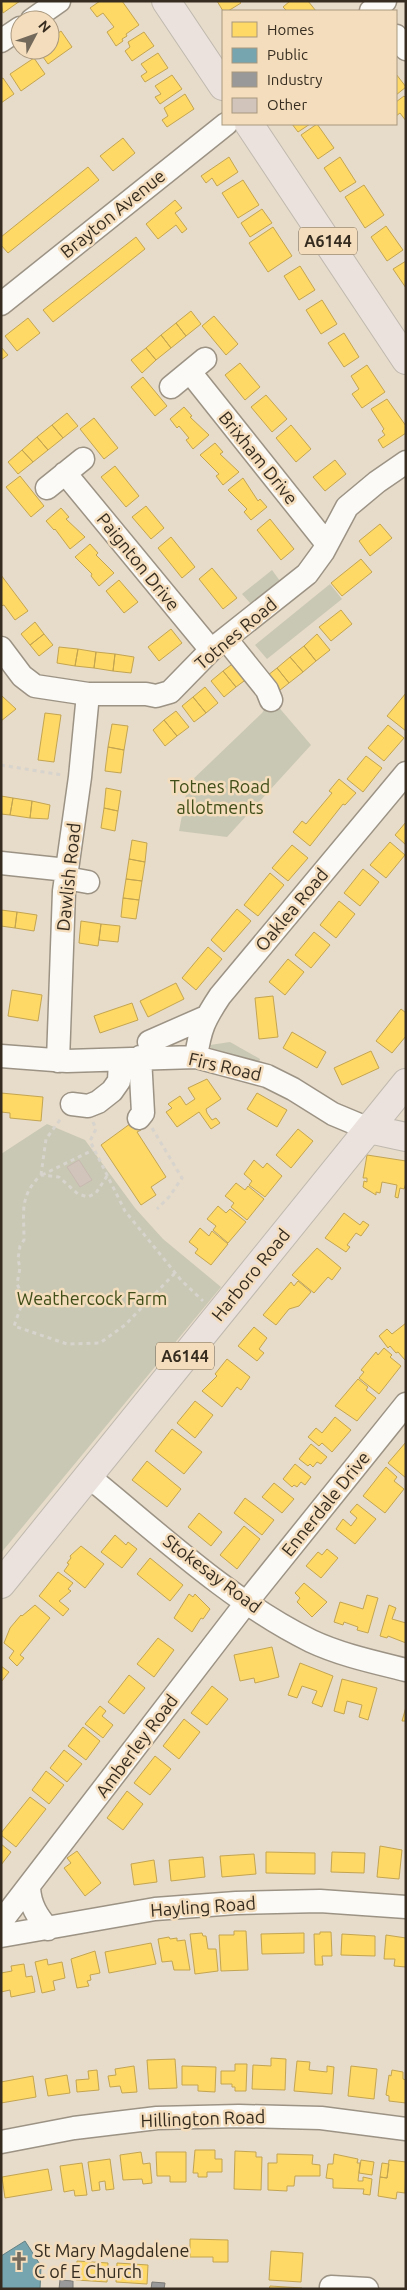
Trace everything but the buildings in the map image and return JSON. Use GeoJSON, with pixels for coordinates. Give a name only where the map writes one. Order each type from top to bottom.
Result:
{"type":"FeatureCollection","features":[{"type":"Feature","properties":{"kind":"main road"},"geometry":{"type":"LineString","coordinates":[[166,1],[222,85]]}},
{"type":"Feature","properties":{"kind":"main road","name":"A6144"},"geometry":{"type":"LineString","coordinates":[[250,125],[406,360]]}},
{"type":"Feature","properties":{"kind":"main road","name":"Harboro Road"},"geometry":{"type":"LineString","coordinates":[[1,1584],[406,1083]]}},
{"type":"Feature","properties":{"kind":"main road","name":"Firs Road"},"geometry":{"type":"LineString","coordinates":[[369,1129],[406,1137]]}},
{"type":"Feature","properties":{"kind":"street"},"geometry":{"type":"LineString","coordinates":[[46,10],[59,1]]}},
{"type":"Feature","properties":{"kind":"street"},"geometry":{"type":"LineString","coordinates":[[397,37],[406,49]]}},
{"type":"Feature","properties":{"kind":"street","name":"Brayton Avenue"},"geometry":{"type":"LineString","coordinates":[[1,304],[225,125]]}},
{"type":"Feature","properties":{"kind":"street","name":"Brixham Drive"},"geometry":{"type":"LineString","coordinates":[[171,387],[197,366],[327,544]]}},
{"type":"Feature","properties":{"kind":"street"},"geometry":{"type":"LineString","coordinates":[[47,488],[83,459]]}},
{"type":"Feature","properties":{"kind":"street","name":"Totnes Road"},"geometry":{"type":"LineString","coordinates":[[1,648],[22,676],[35,686],[88,694],[162,695],[177,687],[218,645],[307,574],[327,544],[347,507],[377,482],[406,462]]}},
{"type":"Feature","properties":{"kind":"street","name":"Paignton Drive"},"geometry":{"type":"LineString","coordinates":[[65,473],[218,645],[267,690],[271,700]]}},
{"type":"Feature","properties":{"kind":"street","name":"Dawlish Road"},"geometry":{"type":"LineString","coordinates":[[58,1061],[66,874],[80,777],[88,694]]}},
{"type":"Feature","properties":{"kind":"street","name":"Oaklea Road"},"geometry":{"type":"LineString","coordinates":[[196,1057],[200,1030],[220,996],[406,773]]}},
{"type":"Feature","properties":{"kind":"street"},"geometry":{"type":"LineString","coordinates":[[1,863],[66,874],[88,882]]}},
{"type":"Feature","properties":{"kind":"street","name":"Firs Road"},"geometry":{"type":"LineString","coordinates":[[136,1053],[206,1018]]}},
{"type":"Feature","properties":{"kind":"street"},"geometry":{"type":"LineString","coordinates":[[80,1105],[98,1102],[112,1092],[136,1053]]}},
{"type":"Feature","properties":{"kind":"street"},"geometry":{"type":"LineString","coordinates":[[136,1053],[141,1115]]}},
{"type":"Feature","properties":{"kind":"street","name":"Firs Road"},"geometry":{"type":"LineString","coordinates":[[1,1056],[58,1061],[136,1053],[196,1057],[267,1076],[293,1089],[333,1114],[369,1129]]}},
{"type":"Feature","properties":{"kind":"street","name":"Ennerdale Drive"},"geometry":{"type":"LineString","coordinates":[[246,1603],[406,1404]]}},
{"type":"Feature","properties":{"kind":"street","name":"Stokesay Road"},"geometry":{"type":"LineString","coordinates":[[88,1476],[246,1603],[321,1645],[406,1670]]}},
{"type":"Feature","properties":{"kind":"street","name":"Amberley Road"},"geometry":{"type":"LineString","coordinates":[[1,1922],[246,1603]]}},
{"type":"Feature","properties":{"kind":"street"},"geometry":{"type":"LineString","coordinates":[[28,1888],[34,1909],[48,1929]]}},
{"type":"Feature","properties":{"kind":"street","name":"Hayling Road"},"geometry":{"type":"LineString","coordinates":[[1,1936],[155,1909],[236,1903],[320,1901],[406,1907]]}},
{"type":"Feature","properties":{"kind":"street","name":"Hillington Road"},"geometry":{"type":"LineString","coordinates":[[1,2142],[74,2128],[158,2118],[239,2116],[321,2118],[406,2129]]}},
{"type":"Feature","properties":{"kind":"street"},"geometry":{"type":"LineString","coordinates":[[332,2287],[367,2289]]}},
{"type":"Feature","properties":{"kind":"path"},"geometry":{"type":"LineString","coordinates":[[1,765],[80,777]]}},
{"type":"Feature","properties":{"kind":"path"},"geometry":{"type":"LineString","coordinates":[[41,1175],[46,1139],[80,1105],[96,1129],[90,1141],[93,1150],[125,1211],[175,1273],[219,1315]]}},
{"type":"Feature","properties":{"kind":"path"},"geometry":{"type":"LineString","coordinates":[[141,1115],[182,1178],[169,1197],[157,1209]]}},
{"type":"Feature","properties":{"kind":"path"},"geometry":{"type":"LineString","coordinates":[[93,1150],[41,1175],[32,1184],[23,1207],[24,1240],[20,1246],[18,1259],[20,1268],[17,1284],[24,1298],[14,1326],[67,1344],[100,1343],[125,1325],[175,1273]]}},
{"type":"Feature","properties":{"kind":"path"},"geometry":{"type":"LineString","coordinates":[[41,1175],[59,1177],[78,1194],[88,1197],[96,1193],[107,1176]]}},
{"type":"Feature","properties":{"kind":"green space"},"geometry":{"type":"Polygon","coordinates":[[[272,570],[280,581],[251,604],[242,594],[272,570]]]}},
{"type":"Feature","properties":{"kind":"green space"},"geometry":{"type":"Polygon","coordinates":[[[330,584],[342,599],[267,659],[255,645],[330,584]]]}},
{"type":"Feature","properties":{"kind":"green space","name":"Totnes Road allotments"},"geometry":{"type":"Polygon","coordinates":[[[271,700],[311,745],[227,837],[179,831],[188,784],[262,713],[271,700]]]}},
{"type":"Feature","properties":{"kind":"green space"},"geometry":{"type":"Polygon","coordinates":[[[230,1042],[260,1059],[259,1063],[212,1050],[210,1045],[230,1042]]]}},
{"type":"Feature","properties":{"kind":"green space","name":"Weathercock Farm"},"geometry":{"type":"Polygon","coordinates":[[[47,1124],[85,1140],[135,1208],[163,1239],[221,1287],[1,1553],[1,1154],[47,1124]]]}},
{"type":"Feature","properties":{"kind":"place","name":"St Mary Magdalene C of E Church"},"geometry":{"type":"Point","coordinates":[19,2261]}}]}
